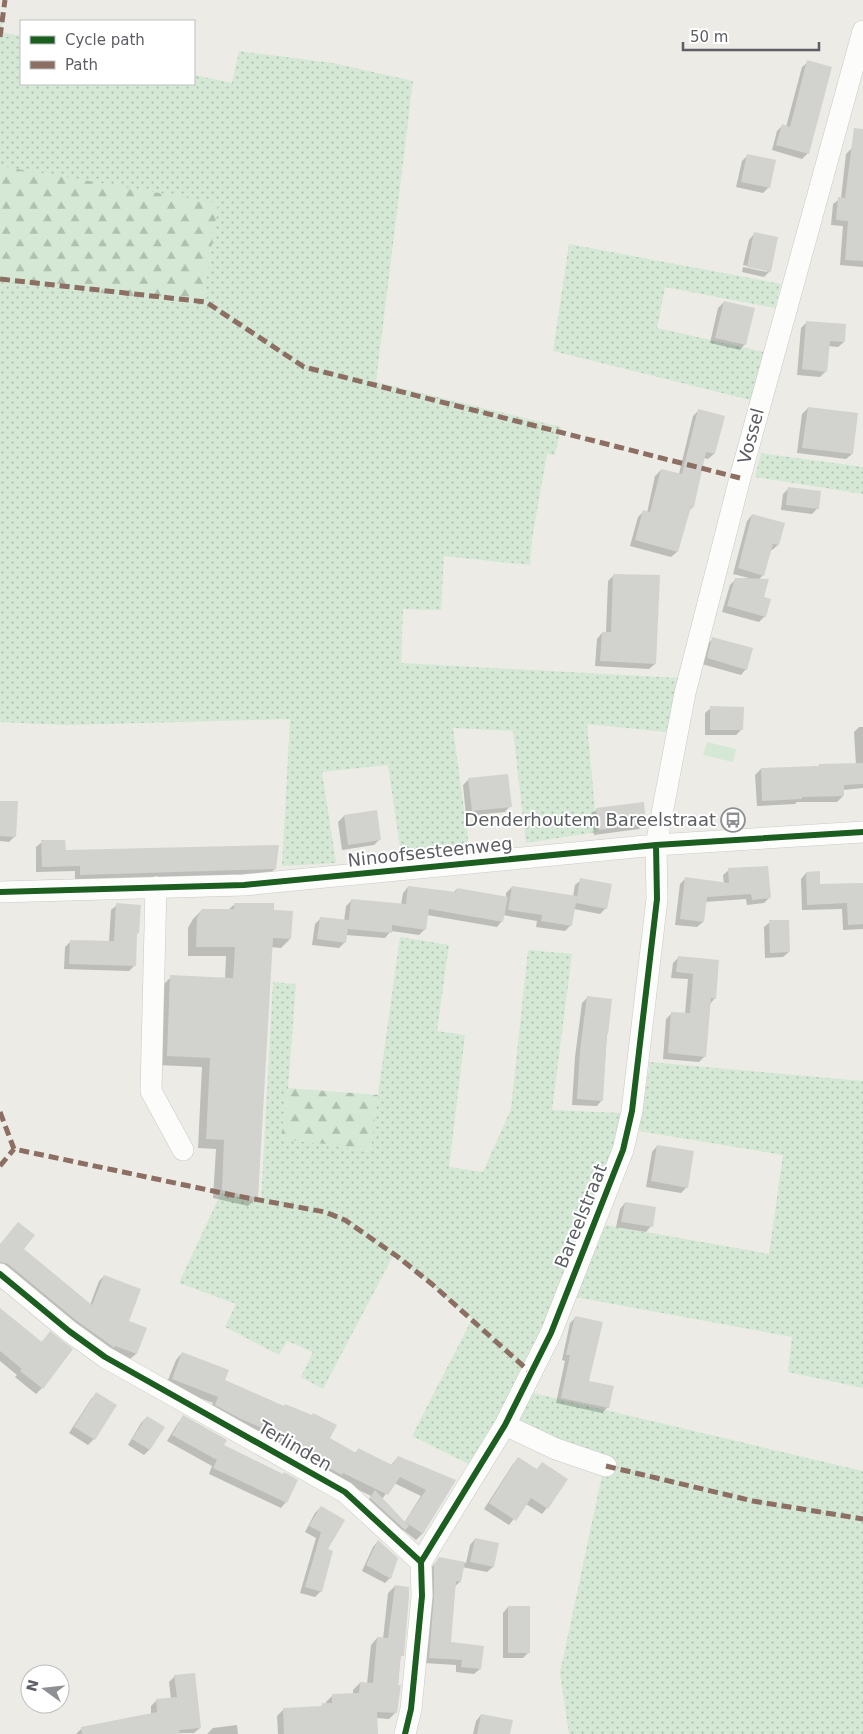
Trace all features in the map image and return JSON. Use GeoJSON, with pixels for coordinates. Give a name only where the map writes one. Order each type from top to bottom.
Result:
{"type":"FeatureCollection","features":[{"type":"Feature","properties":{"kind":"street","name":"Vossel"},"geometry":{"type":"LineString","coordinates":[[656,845],[685,693],[740,478],[863,31]]}},
{"type":"Feature","properties":{"kind":"street","name":"Ninoofsesteenweg"},"geometry":{"type":"LineString","coordinates":[[0,892],[244,885],[656,845],[863,832]]}},
{"type":"Feature","properties":{"kind":"street","name":"Bareelstraat"},"geometry":{"type":"LineString","coordinates":[[421,1562],[505,1425],[551,1332],[623,1150],[632,1111],[657,899],[656,845]]}},
{"type":"Feature","properties":{"kind":"street"},"geometry":{"type":"LineString","coordinates":[[156,887],[151,1091],[182,1150]]}},
{"type":"Feature","properties":{"kind":"street","name":"Terlinden"},"geometry":{"type":"LineString","coordinates":[[0,1274],[105,1357],[346,1492],[421,1562]]}},
{"type":"Feature","properties":{"kind":"street"},"geometry":{"type":"LineString","coordinates":[[505,1425],[556,1449],[606,1466]]}},
{"type":"Feature","properties":{"kind":"street"},"geometry":{"type":"LineString","coordinates":[[405,1734],[411,1709],[422,1596],[421,1562]]}},
{"type":"Feature","properties":{"kind":"green space"},"geometry":{"type":"Polygon","coordinates":[[[0,12],[4,13],[1,32],[20,36],[20,85],[195,85],[195,75],[232,83],[239,51],[333,63],[413,81],[376,382],[561,427],[555,455],[547,454],[532,539],[530,565],[444,556],[441,610],[403,609],[401,663],[679,678],[667,732],[587,724],[597,832],[526,843],[513,731],[453,728],[469,847],[401,854],[388,765],[322,772],[336,863],[282,866],[290,719],[66,725],[0,722],[0,281],[203,305],[217,204],[0,166],[0,12]]]}},
{"type":"Feature","properties":{"kind":"green space"},"geometry":{"type":"Polygon","coordinates":[[[0,166],[218,203],[203,305],[0,281],[0,166]]]}},
{"type":"Feature","properties":{"kind":"green space"},"geometry":{"type":"Polygon","coordinates":[[[569,244],[781,284],[775,308],[665,287],[657,328],[764,352],[750,400],[553,351],[569,244]]]}},
{"type":"Feature","properties":{"kind":"green space"},"geometry":{"type":"Polygon","coordinates":[[[761,453],[863,467],[863,494],[755,477],[761,453]]]}},
{"type":"Feature","properties":{"kind":"green space"},"geometry":{"type":"Polygon","coordinates":[[[707,742],[736,749],[733,762],[703,755],[707,742]]]}},
{"type":"Feature","properties":{"kind":"green space"},"geometry":{"type":"Polygon","coordinates":[[[400,937],[449,945],[437,1031],[465,1035],[449,1167],[483,1172],[511,1109],[528,950],[572,954],[552,1110],[621,1113],[606,1174],[576,1256],[544,1327],[473,1466],[412,1436],[472,1319],[435,1287],[393,1256],[323,1389],[301,1377],[313,1352],[287,1341],[279,1355],[225,1327],[236,1304],[179,1283],[221,1193],[261,1202],[273,982],[296,984],[288,1088],[281,1139],[370,1152],[400,937]]]}},
{"type":"Feature","properties":{"kind":"green space"},"geometry":{"type":"Polygon","coordinates":[[[650,1062],[863,1081],[863,1388],[788,1372],[792,1337],[575,1297],[606,1225],[769,1254],[783,1155],[639,1131],[650,1062]]]}},
{"type":"Feature","properties":{"kind":"green space"},"geometry":{"type":"Polygon","coordinates":[[[288,1088],[378,1095],[370,1152],[281,1139],[288,1088]]]}},
{"type":"Feature","properties":{"kind":"green space"},"geometry":{"type":"Polygon","coordinates":[[[533,1393],[863,1471],[863,1734],[569,1734],[560,1673],[605,1461],[517,1424],[533,1393]]]}},
{"type":"Feature","properties":{"kind":"building"},"geometry":{"type":"Polygon","coordinates":[[[807,60],[832,67],[809,154],[776,145],[782,124],[790,127],[807,60]]]}},
{"type":"Feature","properties":{"kind":"building"},"geometry":{"type":"Polygon","coordinates":[[[854,128],[863,129],[863,261],[845,260],[848,221],[836,220],[838,197],[845,198],[854,128]]]}},
{"type":"Feature","properties":{"kind":"building"},"geometry":{"type":"Polygon","coordinates":[[[747,154],[776,160],[770,188],[741,182],[747,154]]]}},
{"type":"Feature","properties":{"kind":"building"},"geometry":{"type":"Polygon","coordinates":[[[754,232],[778,237],[771,272],[747,267],[754,232]]]}},
{"type":"Feature","properties":{"kind":"building"},"geometry":{"type":"Polygon","coordinates":[[[724,301],[755,308],[746,345],[715,338],[724,301]]]}},
{"type":"Feature","properties":{"kind":"building"},"geometry":{"type":"Polygon","coordinates":[[[806,321],[846,324],[845,342],[830,341],[827,372],[802,369],[806,321]]]}},
{"type":"Feature","properties":{"kind":"building"},"geometry":{"type":"Polygon","coordinates":[[[808,407],[858,413],[853,454],[802,448],[808,407]]]}},
{"type":"Feature","properties":{"kind":"building"},"geometry":{"type":"Polygon","coordinates":[[[698,409],[725,416],[715,454],[706,452],[694,507],[691,507],[678,552],[635,540],[643,510],[650,512],[661,469],[682,474],[698,409]]]}},
{"type":"Feature","properties":{"kind":"building"},"geometry":{"type":"Polygon","coordinates":[[[788,487],[821,491],[819,509],[786,505],[788,487]]]}},
{"type":"Feature","properties":{"kind":"building"},"geometry":{"type":"Polygon","coordinates":[[[752,514],[785,523],[779,545],[773,544],[764,576],[738,568],[752,514]]]}},
{"type":"Feature","properties":{"kind":"building"},"geometry":{"type":"Polygon","coordinates":[[[613,574],[660,575],[656,664],[600,661],[602,632],[611,632],[613,574]]]}},
{"type":"Feature","properties":{"kind":"building"},"geometry":{"type":"Polygon","coordinates":[[[735,578],[769,579],[764,597],[771,599],[766,617],[727,606],[735,578]]]}},
{"type":"Feature","properties":{"kind":"building"},"geometry":{"type":"Polygon","coordinates":[[[712,637],[753,648],[747,670],[707,658],[712,637]]]}},
{"type":"Feature","properties":{"kind":"building"},"geometry":{"type":"Polygon","coordinates":[[[710,706],[744,707],[743,730],[710,730],[710,706]]]}},
{"type":"Feature","properties":{"kind":"building"},"geometry":{"type":"Polygon","coordinates":[[[863,763],[863,784],[844,785],[844,796],[802,797],[802,799],[762,801],[761,768],[863,763]]]}},
{"type":"Feature","properties":{"kind":"building"},"geometry":{"type":"Polygon","coordinates":[[[508,774],[512,807],[472,811],[468,778],[508,774]]]}},
{"type":"Feature","properties":{"kind":"building"},"geometry":{"type":"Polygon","coordinates":[[[0,801],[18,801],[16,837],[0,836],[0,801]]]}},
{"type":"Feature","properties":{"kind":"building"},"geometry":{"type":"Polygon","coordinates":[[[644,802],[646,824],[599,830],[596,808],[644,802]]]}},
{"type":"Feature","properties":{"kind":"building"},"geometry":{"type":"Polygon","coordinates":[[[377,810],[381,840],[348,845],[344,815],[377,810]]]}},
{"type":"Feature","properties":{"kind":"building"},"geometry":{"type":"Polygon","coordinates":[[[41,840],[65,840],[66,850],[279,845],[276,869],[80,875],[80,866],[42,867],[41,840]]]}},
{"type":"Feature","properties":{"kind":"building"},"geometry":{"type":"Polygon","coordinates":[[[768,866],[771,898],[752,900],[751,894],[707,897],[704,922],[680,919],[685,877],[729,883],[728,868],[768,866]]]}},
{"type":"Feature","properties":{"kind":"building"},"geometry":{"type":"Polygon","coordinates":[[[820,871],[820,884],[863,883],[863,924],[848,925],[847,903],[807,905],[806,872],[820,871]]]}},
{"type":"Feature","properties":{"kind":"building"},"geometry":{"type":"Polygon","coordinates":[[[580,878],[612,884],[607,909],[576,903],[580,878]]]}},
{"type":"Feature","properties":{"kind":"building"},"geometry":{"type":"Polygon","coordinates":[[[408,886],[456,892],[457,888],[508,897],[503,922],[429,909],[426,930],[392,925],[392,933],[348,929],[351,899],[406,904],[408,886]]]}},
{"type":"Feature","properties":{"kind":"building"},"geometry":{"type":"Polygon","coordinates":[[[512,886],[577,896],[572,926],[541,921],[542,915],[508,910],[512,886]]]}},
{"type":"Feature","properties":{"kind":"building"},"geometry":{"type":"Polygon","coordinates":[[[116,903],[141,905],[139,933],[137,933],[136,966],[69,964],[70,940],[114,941],[116,903]]]}},
{"type":"Feature","properties":{"kind":"building"},"geometry":{"type":"Polygon","coordinates":[[[234,903],[274,903],[274,910],[293,911],[291,939],[273,938],[258,1198],[222,1190],[224,1140],[206,1139],[210,1058],[167,1056],[170,975],[233,978],[235,947],[196,947],[197,918],[202,909],[234,909],[234,903]]]}},
{"type":"Feature","properties":{"kind":"building"},"geometry":{"type":"Polygon","coordinates":[[[320,917],[349,920],[346,943],[317,939],[320,917]]]}},
{"type":"Feature","properties":{"kind":"building"},"geometry":{"type":"Polygon","coordinates":[[[769,920],[789,920],[790,952],[770,953],[769,920]]]}},
{"type":"Feature","properties":{"kind":"building"},"geometry":{"type":"Polygon","coordinates":[[[678,956],[719,960],[716,999],[711,998],[706,1057],[668,1053],[671,1012],[690,1013],[693,974],[676,972],[678,956]]]}},
{"type":"Feature","properties":{"kind":"building"},"geometry":{"type":"Polygon","coordinates":[[[587,996],[612,999],[607,1034],[603,1101],[577,1099],[580,1050],[587,996]]]}},
{"type":"Feature","properties":{"kind":"building"},"geometry":{"type":"Polygon","coordinates":[[[657,1145],[694,1151],[688,1188],[651,1181],[657,1145]]]}},
{"type":"Feature","properties":{"kind":"building"},"geometry":{"type":"Polygon","coordinates":[[[625,1202],[656,1207],[653,1227],[621,1222],[625,1202]]]}},
{"type":"Feature","properties":{"kind":"building"},"geometry":{"type":"Polygon","coordinates":[[[18,1222],[35,1235],[24,1249],[92,1305],[104,1275],[141,1289],[129,1321],[147,1328],[137,1354],[115,1346],[114,1348],[77,1321],[8,1264],[0,1262],[0,1244],[18,1222]]]}},
{"type":"Feature","properties":{"kind":"building"},"geometry":{"type":"Polygon","coordinates":[[[0,1308],[42,1342],[50,1331],[73,1349],[43,1389],[20,1371],[22,1369],[0,1351],[0,1308]]]}},
{"type":"Feature","properties":{"kind":"building"},"geometry":{"type":"Polygon","coordinates":[[[575,1316],[603,1322],[589,1381],[614,1386],[609,1408],[561,1398],[570,1355],[566,1355],[575,1316]]]}},
{"type":"Feature","properties":{"kind":"building"},"geometry":{"type":"Polygon","coordinates":[[[182,1352],[229,1370],[225,1380],[284,1406],[285,1404],[312,1415],[313,1413],[337,1425],[330,1438],[356,1453],[358,1448],[392,1465],[398,1456],[456,1480],[423,1534],[405,1522],[426,1490],[400,1477],[388,1495],[343,1473],[342,1475],[295,1450],[298,1444],[239,1418],[215,1405],[218,1397],[172,1379],[182,1352]]]}},
{"type":"Feature","properties":{"kind":"building"},"geometry":{"type":"Polygon","coordinates":[[[96,1392],[117,1405],[95,1440],[74,1427],[96,1392]]]}},
{"type":"Feature","properties":{"kind":"building"},"geometry":{"type":"Polygon","coordinates":[[[183,1415],[227,1440],[224,1445],[298,1480],[287,1503],[213,1468],[217,1460],[172,1435],[183,1415]]]}},
{"type":"Feature","properties":{"kind":"building"},"geometry":{"type":"Polygon","coordinates":[[[147,1416],[165,1427],[150,1450],[132,1439],[147,1416]]]}},
{"type":"Feature","properties":{"kind":"building"},"geometry":{"type":"Polygon","coordinates":[[[518,1457],[537,1469],[542,1462],[568,1479],[548,1509],[531,1498],[516,1521],[489,1503],[518,1457]]]}},
{"type":"Feature","properties":{"kind":"building"},"geometry":{"type":"Polygon","coordinates":[[[375,1490],[409,1526],[405,1530],[370,1498],[375,1490]]]}},
{"type":"Feature","properties":{"kind":"building"},"geometry":{"type":"Polygon","coordinates":[[[321,1506],[345,1520],[328,1549],[333,1551],[322,1592],[305,1587],[321,1532],[309,1526],[321,1506]]]}},
{"type":"Feature","properties":{"kind":"building"},"geometry":{"type":"Polygon","coordinates":[[[475,1538],[499,1543],[494,1567],[470,1562],[475,1538]]]}},
{"type":"Feature","properties":{"kind":"building"},"geometry":{"type":"Polygon","coordinates":[[[378,1540],[398,1558],[391,1579],[366,1565],[378,1540]]]}},
{"type":"Feature","properties":{"kind":"building"},"geometry":{"type":"Polygon","coordinates":[[[439,1557],[465,1562],[461,1582],[456,1581],[451,1642],[484,1646],[481,1669],[461,1667],[462,1660],[429,1658],[434,1597],[434,1565],[439,1557]]]}},
{"type":"Feature","properties":{"kind":"building"},"geometry":{"type":"Polygon","coordinates":[[[395,1585],[409,1587],[404,1656],[401,1656],[398,1685],[401,1685],[397,1713],[377,1712],[378,1734],[284,1734],[283,1708],[322,1706],[322,1703],[332,1703],[332,1694],[359,1693],[360,1682],[373,1683],[377,1637],[388,1638],[395,1585]]]}},
{"type":"Feature","properties":{"kind":"building"},"geometry":{"type":"Polygon","coordinates":[[[508,1606],[530,1606],[530,1653],[508,1653],[508,1606]]]}},
{"type":"Feature","properties":{"kind":"building"},"geometry":{"type":"Polygon","coordinates":[[[195,1673],[201,1728],[179,1730],[180,1734],[82,1734],[81,1727],[157,1712],[156,1699],[177,1697],[174,1675],[195,1673]]]}},
{"type":"Feature","properties":{"kind":"building"},"geometry":{"type":"Polygon","coordinates":[[[481,1714],[513,1720],[510,1734],[477,1734],[481,1714]]]}},
{"type":"Feature","properties":{"kind":"marked path"},"geometry":{"type":"LineString","coordinates":[[0,37],[5,0]]}},
{"type":"Feature","properties":{"kind":"marked path"},"geometry":{"type":"LineString","coordinates":[[0,279],[206,302],[304,367],[740,478]]}},
{"type":"Feature","properties":{"kind":"marked path"},"geometry":{"type":"LineString","coordinates":[[0,1112],[14,1149],[232,1195],[325,1212],[345,1220],[398,1257],[433,1285],[531,1373]]}},
{"type":"Feature","properties":{"kind":"marked path"},"geometry":{"type":"LineString","coordinates":[[0,1166],[14,1149]]}},
{"type":"Feature","properties":{"kind":"marked path"},"geometry":{"type":"LineString","coordinates":[[606,1466],[753,1501],[863,1519]]}},
{"type":"Feature","properties":{"kind":"cycle path"},"geometry":{"type":"LineString","coordinates":[[0,892],[244,885],[656,845],[863,832]]}},
{"type":"Feature","properties":{"kind":"cycle path"},"geometry":{"type":"LineString","coordinates":[[421,1562],[505,1425],[551,1333],[623,1150],[632,1111],[657,899],[656,845]]}},
{"type":"Feature","properties":{"kind":"cycle path"},"geometry":{"type":"LineString","coordinates":[[0,1274],[69,1331],[105,1357],[345,1492],[421,1562],[422,1596],[411,1709],[405,1734]]}},
{"type":"Feature","properties":{"kind":"place","name":"Denderhoutem Bareelstraat"},"geometry":{"type":"Point","coordinates":[733,820]}}]}
